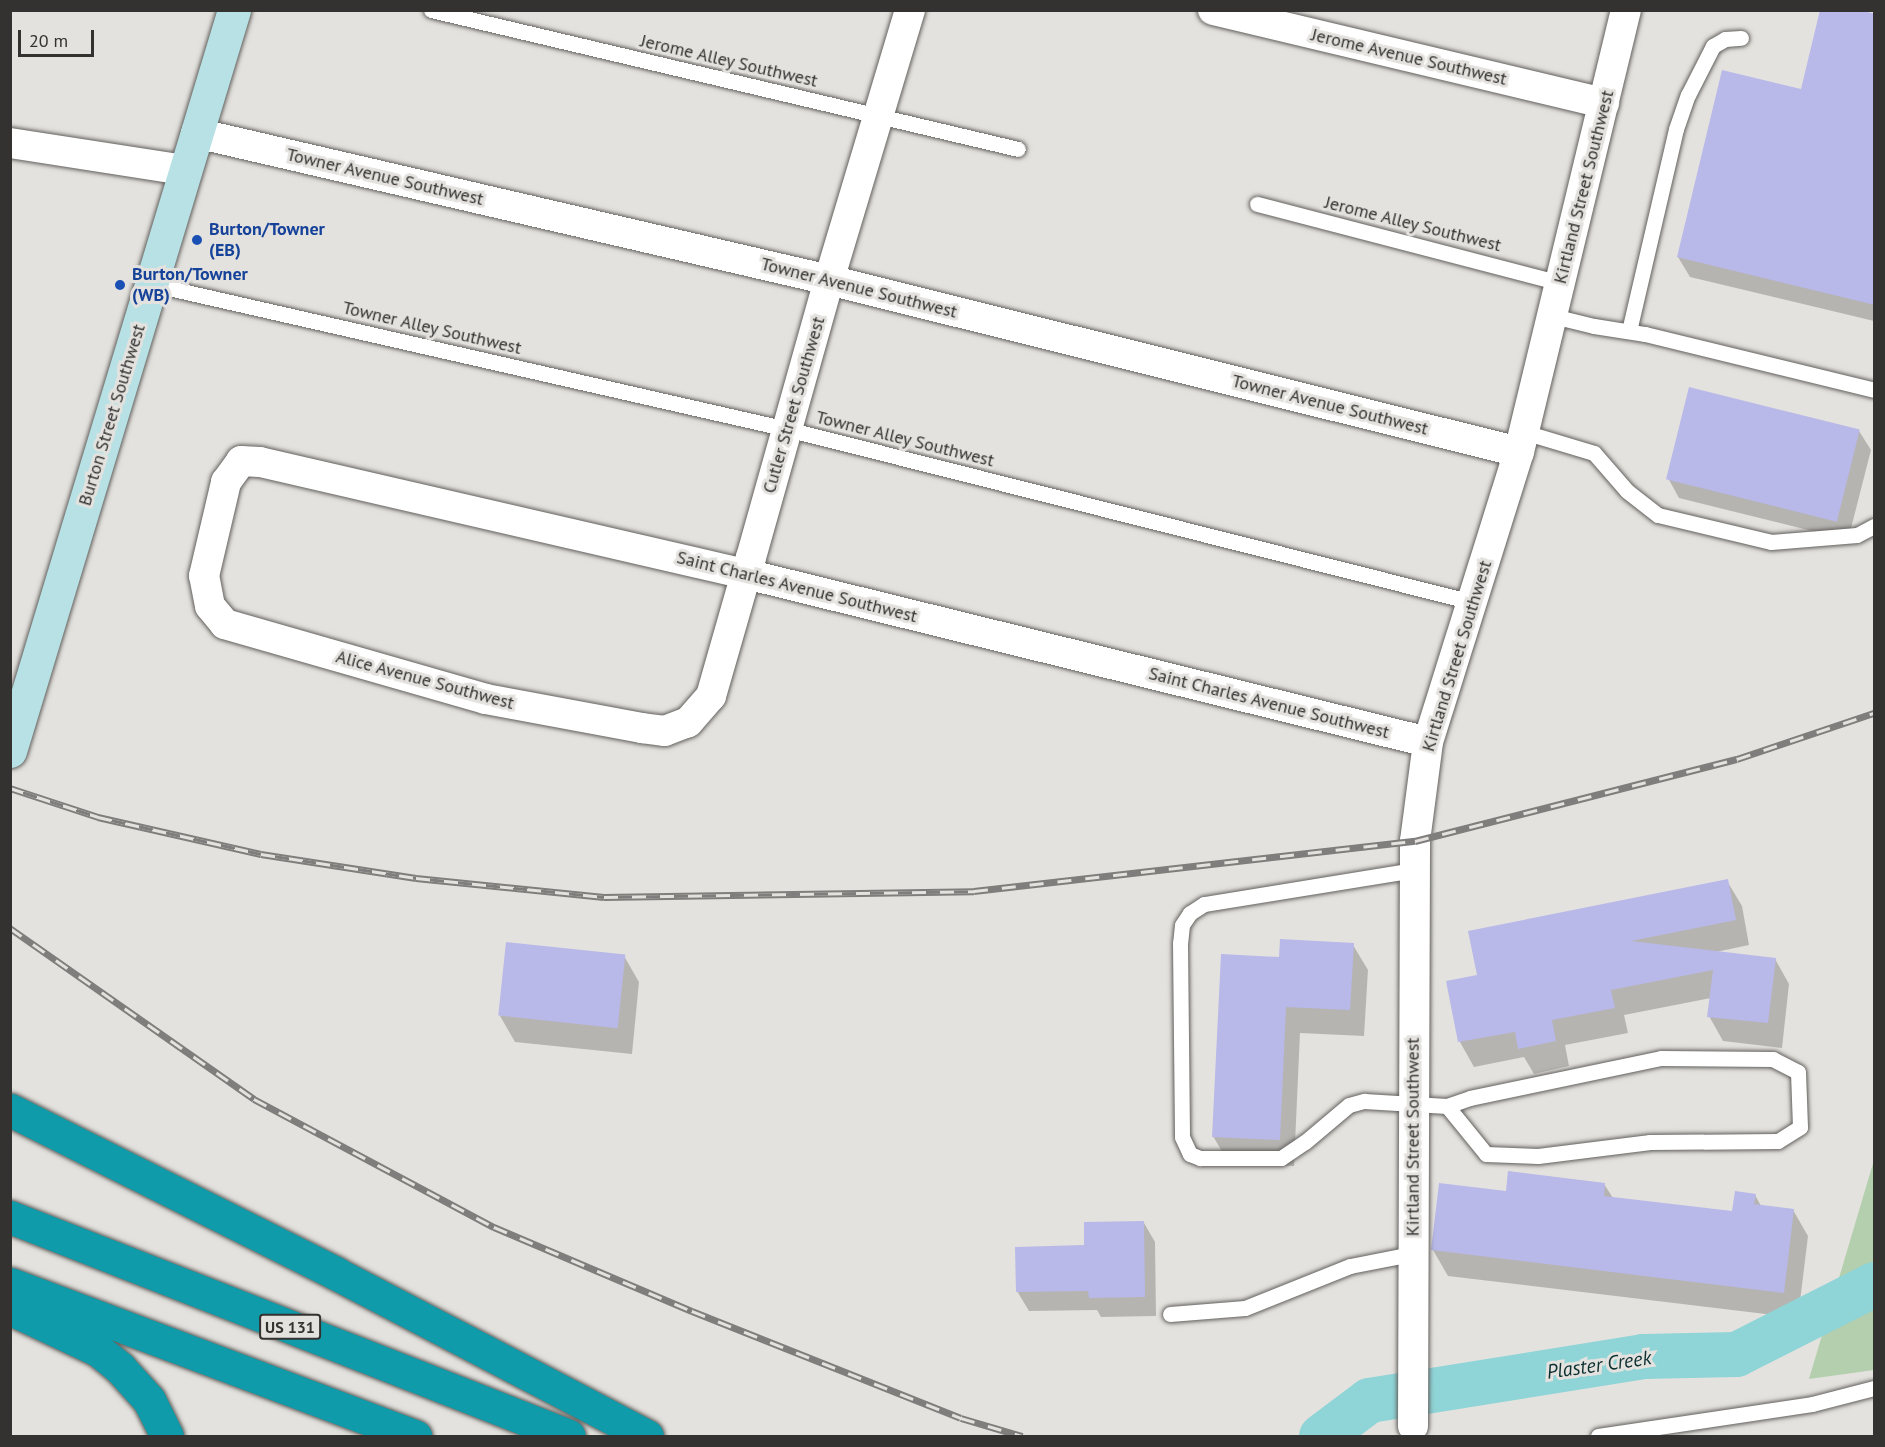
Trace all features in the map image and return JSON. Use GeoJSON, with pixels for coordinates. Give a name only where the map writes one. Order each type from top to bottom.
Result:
{"type":"FeatureCollection","features":[{"type":"Feature","properties":{"kind":"highway"},"geometry":{"type":"LineString","coordinates":[[10,1110],[335,1273],[647,1437]]}},
{"type":"Feature","properties":{"kind":"highway","name":"US 131"},"geometry":{"type":"LineString","coordinates":[[10,1217],[569,1437]]}},
{"type":"Feature","properties":{"kind":"highway"},"geometry":{"type":"LineString","coordinates":[[10,1284],[415,1437]]}},
{"type":"Feature","properties":{"kind":"highway"},"geometry":{"type":"LineString","coordinates":[[10,1303],[20,1313],[98,1350],[120,1368],[149,1400],[167,1437]]}},
{"type":"Feature","properties":{"kind":"main road","name":"Burton Street Southwest"},"geometry":{"type":"LineString","coordinates":[[10,751],[234,10]]}},
{"type":"Feature","properties":{"kind":"street","name":"Cutler Street Southwest"},"geometry":{"type":"LineString","coordinates":[[711,696],[829,280],[910,10]]}},
{"type":"Feature","properties":{"kind":"street","name":"Jerome Avenue Southwest"},"geometry":{"type":"LineString","coordinates":[[1213,10],[1604,103]]}},
{"type":"Feature","properties":{"kind":"street","name":"Kirtland Street Southwest"},"geometry":{"type":"LineString","coordinates":[[1414,1431],[1411,1372],[1414,841],[1428,742],[1521,442],[1626,10]]}},
{"type":"Feature","properties":{"kind":"street","name":"Towner Avenue Southwest"},"geometry":{"type":"LineString","coordinates":[[196,133],[1521,442]]}},
{"type":"Feature","properties":{"kind":"street"},"geometry":{"type":"LineString","coordinates":[[10,143],[184,170]]}},
{"type":"Feature","properties":{"kind":"street","name":"Saint Charles Avenue Southwest"},"geometry":{"type":"LineString","coordinates":[[212,533],[226,482],[241,460],[260,462],[746,574],[1428,742]]}},
{"type":"Feature","properties":{"kind":"street","name":"Alice Avenue Southwest"},"geometry":{"type":"LineString","coordinates":[[212,533],[204,576],[210,606],[225,624],[486,699],[642,728],[665,731],[688,722],[711,696]]}},
{"type":"Feature","properties":{"kind":"lane","name":"Jerome Alley Southwest"},"geometry":{"type":"LineString","coordinates":[[431,10],[1018,149]]}},
{"type":"Feature","properties":{"kind":"lane"},"geometry":{"type":"LineString","coordinates":[[1629,331],[1676,129],[1688,95],[1713,46],[1725,39],[1741,38]]}},
{"type":"Feature","properties":{"kind":"lane","name":"Jerome Alley Southwest"},"geometry":{"type":"LineString","coordinates":[[1257,204],[1561,283]]}},
{"type":"Feature","properties":{"kind":"lane","name":"Towner Alley Southwest"},"geometry":{"type":"LineString","coordinates":[[151,284],[787,429],[1472,602]]}},
{"type":"Feature","properties":{"kind":"lane"},"geometry":{"type":"LineString","coordinates":[[1552,316],[1629,331],[1875,390]]}},
{"type":"Feature","properties":{"kind":"lane"},"geometry":{"type":"LineString","coordinates":[[1521,442],[1594,453],[1627,491],[1658,515],[1771,542],[1857,535],[1875,526]]}},
{"type":"Feature","properties":{"kind":"lane"},"geometry":{"type":"LineString","coordinates":[[1414,870],[1204,904],[1190,913],[1182,925],[1180,943],[1182,1137],[1190,1154],[1200,1158],[1281,1158],[1305,1142],[1349,1105],[1364,1101],[1413,1102],[1447,1107],[1470,1098],[1661,1058],[1773,1059],[1798,1072],[1800,1127],[1778,1141],[1650,1142],[1538,1156],[1486,1154],[1447,1107]]}},
{"type":"Feature","properties":{"kind":"lane"},"geometry":{"type":"LineString","coordinates":[[1170,1314],[1245,1308],[1350,1266],[1412,1254]]}},
{"type":"Feature","properties":{"kind":"lane"},"geometry":{"type":"LineString","coordinates":[[1598,1437],[1812,1404],[1875,1388]]}},
{"type":"Feature","properties":{"kind":"green space"},"geometry":{"type":"Polygon","coordinates":[[[1874,1160],[1874,1370],[1809,1379],[1874,1160]]]}},
{"type":"Feature","properties":{"kind":"building"},"geometry":{"type":"Polygon","coordinates":[[[1820,10],[1860,10],[1875,14],[1875,305],[1677,257],[1722,70],[1801,89],[1820,10]]]}},
{"type":"Feature","properties":{"kind":"building"},"geometry":{"type":"Polygon","coordinates":[[[1689,387],[1860,430],[1837,522],[1666,479],[1689,387]]]}},
{"type":"Feature","properties":{"kind":"building"},"geometry":{"type":"Polygon","coordinates":[[[1728,879],[1736,920],[1631,941],[1776,958],[1768,1023],[1707,1017],[1713,970],[1611,990],[1615,1008],[1552,1020],[1556,1041],[1518,1049],[1515,1032],[1458,1042],[1446,981],[1477,975],[1468,931],[1728,879]]]}},
{"type":"Feature","properties":{"kind":"building"},"geometry":{"type":"Polygon","coordinates":[[[1280,939],[1354,943],[1350,1010],[1286,1007],[1280,1140],[1212,1137],[1221,954],[1279,957],[1280,939]]]}},
{"type":"Feature","properties":{"kind":"building"},"geometry":{"type":"Polygon","coordinates":[[[506,942],[625,955],[618,1028],[498,1016],[506,942]]]}},
{"type":"Feature","properties":{"kind":"building"},"geometry":{"type":"Polygon","coordinates":[[[1508,1171],[1605,1183],[1604,1196],[1732,1211],[1735,1191],[1756,1194],[1754,1204],[1794,1209],[1784,1293],[1431,1250],[1439,1183],[1506,1191],[1508,1171]]]}},
{"type":"Feature","properties":{"kind":"building"},"geometry":{"type":"Polygon","coordinates":[[[1144,1221],[1145,1297],[1089,1298],[1088,1291],[1016,1292],[1015,1247],[1084,1245],[1084,1222],[1144,1221]]]}},
{"type":"Feature","properties":{"kind":"waterway","name":"Plaster Creek"},"geometry":{"type":"LineString","coordinates":[[1321,1436],[1369,1400],[1643,1356],[1736,1354],[1874,1284]]}},
{"type":"Feature","properties":{"kind":"railway"},"geometry":{"type":"LineString","coordinates":[[10,788],[98,817],[261,854],[416,878],[604,897],[974,891],[1415,841],[1737,759],[1874,713]]}},
{"type":"Feature","properties":{"kind":"railway"},"geometry":{"type":"LineString","coordinates":[[10,928],[254,1099],[494,1227],[692,1311],[961,1418],[1022,1436]]}},
{"type":"Feature","properties":{"kind":"place","name":"Burton/Towner (EB)"},"geometry":{"type":"Point","coordinates":[197,240]}},
{"type":"Feature","properties":{"kind":"place","name":"Burton/Towner (WB)"},"geometry":{"type":"Point","coordinates":[120,285]}}]}
